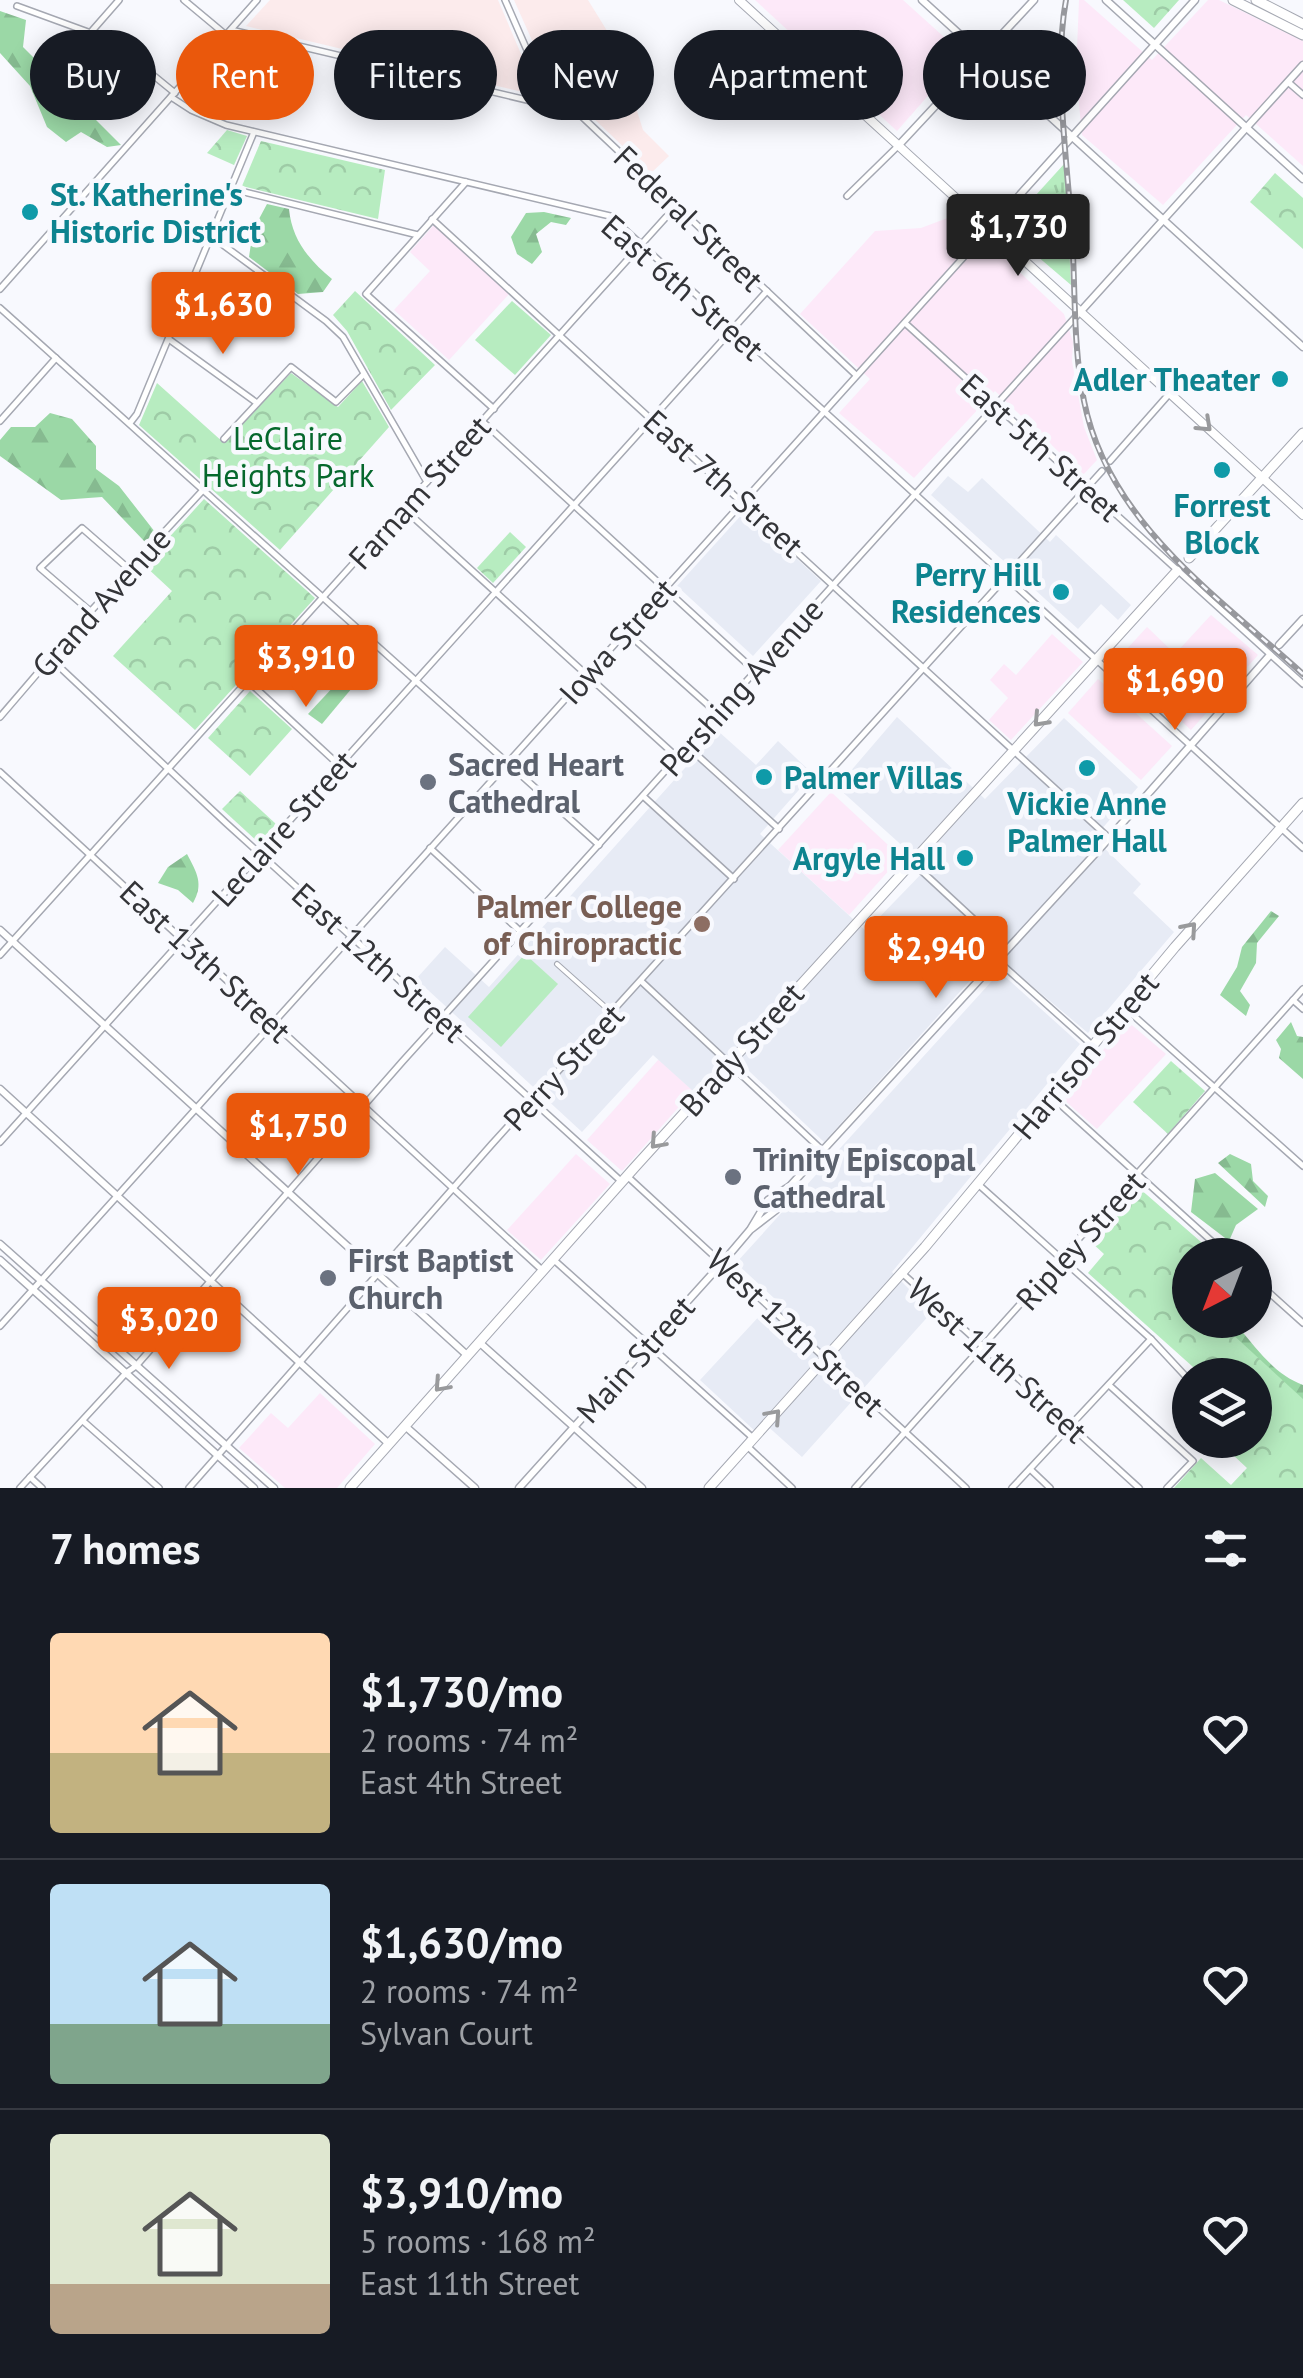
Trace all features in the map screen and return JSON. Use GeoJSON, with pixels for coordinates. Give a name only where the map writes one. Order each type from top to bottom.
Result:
{"type":"FeatureCollection","features":[{"type":"Feature","properties":{"kind":"main road"},"geometry":{"type":"LineString","coordinates":[[738,0],[1303,514]]}},
{"type":"Feature","properties":{"kind":"main road"},"geometry":{"type":"LineString","coordinates":[[1232,0],[1303,35]]}},
{"type":"Feature","properties":{"kind":"main road"},"geometry":{"type":"LineString","coordinates":[[1256,0],[1303,24]]}},
{"type":"Feature","properties":{"kind":"main road"},"geometry":{"type":"LineString","coordinates":[[1189,558],[1303,433]]}},
{"type":"Feature","properties":{"kind":"main road","name":"Brady Street"},"geometry":{"type":"LineString","coordinates":[[350,1488],[624,1179],[1177,571]]}},
{"type":"Feature","properties":{"kind":"main road","name":"Harrison Street"},"geometry":{"type":"LineString","coordinates":[[709,1488],[902,1273],[1303,803]]}},
{"type":"Feature","properties":{"kind":"street"},"geometry":{"type":"LineString","coordinates":[[93,30],[119,0]]}},
{"type":"Feature","properties":{"kind":"street"},"geometry":{"type":"LineString","coordinates":[[184,0],[224,30]]}},
{"type":"Feature","properties":{"kind":"street"},"geometry":{"type":"LineString","coordinates":[[231,30],[257,0]]}},
{"type":"Feature","properties":{"kind":"street","name":"Federal Street"},"geometry":{"type":"LineString","coordinates":[[505,0],[518,30]]}},
{"type":"Feature","properties":{"kind":"street"},"geometry":{"type":"LineString","coordinates":[[922,0],[955,30]]}},
{"type":"Feature","properties":{"kind":"street"},"geometry":{"type":"LineString","coordinates":[[1005,30],[1034,0]]}},
{"type":"Feature","properties":{"kind":"street"},"geometry":{"type":"LineString","coordinates":[[1106,0],[1303,180]]}},
{"type":"Feature","properties":{"kind":"street","name":"Iowa Street"},"geometry":{"type":"LineString","coordinates":[[0,1326],[1195,0]]}},
{"type":"Feature","properties":{"kind":"street","name":"East 6th Street"},"geometry":{"type":"LineString","coordinates":[[17,6],[85,30]]}},
{"type":"Feature","properties":{"kind":"street"},"geometry":{"type":"LineString","coordinates":[[314,52],[517,97]]}},
{"type":"Feature","properties":{"kind":"street","name":"Pershing Avenue"},"geometry":{"type":"LineString","coordinates":[[20,1488],[212,1282],[287,1192],[716,713],[1303,65]]}},
{"type":"Feature","properties":{"kind":"street","name":"East 6th Street"},"geometry":{"type":"LineString","coordinates":[[156,78],[173,95],[217,122],[610,216],[1303,848]]}},
{"type":"Feature","properties":{"kind":"street"},"geometry":{"type":"LineString","coordinates":[[1288,82],[1303,95]]}},
{"type":"Feature","properties":{"kind":"street"},"geometry":{"type":"LineString","coordinates":[[0,289],[176,92]]}},
{"type":"Feature","properties":{"kind":"street"},"geometry":{"type":"LineString","coordinates":[[847,196],[923,119]]}},
{"type":"Feature","properties":{"kind":"street","name":"Federal Street"},"geometry":{"type":"LineString","coordinates":[[585,120],[856,375]]}},
{"type":"Feature","properties":{"kind":"street"},"geometry":{"type":"LineString","coordinates":[[1054,120],[1303,348]]}},
{"type":"Feature","properties":{"kind":"street"},"geometry":{"type":"LineString","coordinates":[[130,423],[169,340],[254,132]]}},
{"type":"Feature","properties":{"kind":"street"},"geometry":{"type":"LineString","coordinates":[[466,182],[366,294],[494,409]]}},
{"type":"Feature","properties":{"kind":"street"},"geometry":{"type":"LineString","coordinates":[[231,189],[418,235]]}},
{"type":"Feature","properties":{"kind":"street","name":"Farnam Street"},"geometry":{"type":"LineString","coordinates":[[0,955],[676,206]]}},
{"type":"Feature","properties":{"kind":"street","name":"East 7th Street"},"geometry":{"type":"LineString","coordinates":[[432,219],[1108,837]]}},
{"type":"Feature","properties":{"kind":"street"},"geometry":{"type":"LineString","coordinates":[[211,236],[343,337],[427,482]]}},
{"type":"Feature","properties":{"kind":"street","name":"Leclaire Street"},"geometry":{"type":"LineString","coordinates":[[0,1142],[767,292]]}},
{"type":"Feature","properties":{"kind":"street"},"geometry":{"type":"LineString","coordinates":[[0,308],[599,844]]}},
{"type":"Feature","properties":{"kind":"street","name":"East 5th Street"},"geometry":{"type":"LineString","coordinates":[[904,322],[1303,684]]}},
{"type":"Feature","properties":{"kind":"street"},"geometry":{"type":"LineString","coordinates":[[169,340],[257,403]]}},
{"type":"Feature","properties":{"kind":"street"},"geometry":{"type":"LineString","coordinates":[[0,421],[56,358]]}},
{"type":"Feature","properties":{"kind":"street"},"geometry":{"type":"LineString","coordinates":[[224,439],[291,367],[336,402],[364,374]]}},
{"type":"Feature","properties":{"kind":"street"},"geometry":{"type":"LineString","coordinates":[[1110,462],[1170,393]]}},
{"type":"Feature","properties":{"kind":"street"},"geometry":{"type":"LineString","coordinates":[[482,421],[755,671]]}},
{"type":"Feature","properties":{"kind":"street","name":"Perry Street"},"geometry":{"type":"LineString","coordinates":[[189,1488],[532,1100],[1102,471]]}},
{"type":"Feature","properties":{"kind":"street","name":"Grand Avenue"},"geometry":{"type":"LineString","coordinates":[[0,717],[204,488]]}},
{"type":"Feature","properties":{"kind":"street"},"geometry":{"type":"LineString","coordinates":[[403,508],[677,757]]}},
{"type":"Feature","properties":{"kind":"street"},"geometry":{"type":"LineString","coordinates":[[90,612],[40,568],[82,528],[129,570]]}},
{"type":"Feature","properties":{"kind":"street"},"geometry":{"type":"LineString","coordinates":[[1279,645],[1303,619]]}},
{"type":"Feature","properties":{"kind":"street"},"geometry":{"type":"LineString","coordinates":[[626,632],[716,713]]}},
{"type":"Feature","properties":{"kind":"street","name":"Main Street"},"geometry":{"type":"LineString","coordinates":[[519,1488],[750,1230],[776,1210],[790,1186],[1270,655]]}},
{"type":"Feature","properties":{"kind":"street","name":"East 12th Street"},"geometry":{"type":"LineString","coordinates":[[50,658],[350,937],[624,1179]]}},
{"type":"Feature","properties":{"kind":"street"},"geometry":{"type":"LineString","coordinates":[[248,681],[340,766]]}},
{"type":"Feature","properties":{"kind":"street"},"geometry":{"type":"LineString","coordinates":[[687,746],[779,829]]}},
{"type":"Feature","properties":{"kind":"street","name":"East 13th Street"},"geometry":{"type":"LineString","coordinates":[[0,772],[544,1272]]}},
{"type":"Feature","properties":{"kind":"street"},"geometry":{"type":"LineString","coordinates":[[643,796],[734,878]]}},
{"type":"Feature","properties":{"kind":"street"},"geometry":{"type":"LineString","coordinates":[[430,848],[521,932]]}},
{"type":"Feature","properties":{"kind":"street"},"geometry":{"type":"LineString","coordinates":[[911,861],[1007,950]]}},
{"type":"Feature","properties":{"kind":"street"},"geometry":{"type":"LineString","coordinates":[[0,930],[468,1356]]}},
{"type":"Feature","properties":{"kind":"street"},"geometry":{"type":"LineString","coordinates":[[997,960],[1092,1046]]}},
{"type":"Feature","properties":{"kind":"street"},"geometry":{"type":"LineString","coordinates":[[557,964],[612,1014]]}},
{"type":"Feature","properties":{"kind":"street"},"geometry":{"type":"LineString","coordinates":[[641,982],[823,1151]]}},
{"type":"Feature","properties":{"kind":"street","name":"Ripley Street"},"geometry":{"type":"LineString","coordinates":[[855,1488],[1303,989]]}},
{"type":"Feature","properties":{"kind":"street"},"geometry":{"type":"LineString","coordinates":[[1293,1000],[1303,1009]]}},
{"type":"Feature","properties":{"kind":"street"},"geometry":{"type":"LineString","coordinates":[[1125,1008],[1303,1166]]}},
{"type":"Feature","properties":{"kind":"street"},"geometry":{"type":"LineString","coordinates":[[0,1090],[388,1444]]}},
{"type":"Feature","properties":{"kind":"street"},"geometry":{"type":"LineString","coordinates":[[1050,1095],[1208,1238]]}},
{"type":"Feature","properties":{"kind":"street","name":"West 12th Street"},"geometry":{"type":"LineString","coordinates":[[624,1179],[722,1263],[966,1488]]}},
{"type":"Feature","properties":{"kind":"street"},"geometry":{"type":"LineString","coordinates":[[977,1183],[1172,1362]]}},
{"type":"Feature","properties":{"kind":"street"},"geometry":{"type":"LineString","coordinates":[[0,1244],[274,1488]]}},
{"type":"Feature","properties":{"kind":"street"},"geometry":{"type":"LineString","coordinates":[[0,1260],[254,1488]]}},
{"type":"Feature","properties":{"kind":"street"},"geometry":{"type":"LineString","coordinates":[[554,1260],[648,1344],[792,1488]]}},
{"type":"Feature","properties":{"kind":"street","name":"West 11th Street"},"geometry":{"type":"LineString","coordinates":[[902,1273],[1139,1488]]}},
{"type":"Feature","properties":{"kind":"street"},"geometry":{"type":"LineString","coordinates":[[1272,1296],[1303,1324]]}},
{"type":"Feature","properties":{"kind":"street"},"geometry":{"type":"LineString","coordinates":[[1012,1488],[1151,1340]]}},
{"type":"Feature","properties":{"kind":"street"},"geometry":{"type":"LineString","coordinates":[[480,1342],[642,1488]]}},
{"type":"Feature","properties":{"kind":"street"},"geometry":{"type":"LineString","coordinates":[[1109,1385],[1193,1460],[1167,1488]]}},
{"type":"Feature","properties":{"kind":"street"},"geometry":{"type":"LineString","coordinates":[[83,1420],[160,1488]]}},
{"type":"Feature","properties":{"kind":"street"},"geometry":{"type":"LineString","coordinates":[[405,1426],[476,1488]]}},
{"type":"Feature","properties":{"kind":"street"},"geometry":{"type":"LineString","coordinates":[[1030,1470],[1050,1488]]}},
{"type":"Feature","properties":{"kind":"street"},"geometry":{"type":"LineString","coordinates":[[30,1477],[42,1488]]}},
{"type":"Feature","properties":{"kind":"shaded area"},"geometry":{"type":"Polygon","coordinates":[[[270,0],[498,0],[517,44],[517,91],[497,86],[497,30],[334,30],[334,47],[314,42],[314,30],[263,30],[246,26],[270,0]]]}},
{"type":"Feature","properties":{"kind":"shaded area"},"geometry":{"type":"Polygon","coordinates":[[[514,0],[588,0],[607,30],[527,30],[514,0]]]}},
{"type":"Feature","properties":{"kind":"shaded area"},"geometry":{"type":"Polygon","coordinates":[[[755,0],[903,0],[936,30],[923,30],[923,102],[897,131],[885,120],[903,120],[903,30],[788,30],[755,0]]]}},
{"type":"Feature","properties":{"kind":"shaded area"},"geometry":{"type":"Polygon","coordinates":[[[1079,0],[1084,0],[1152,60],[1208,0],[1219,0],[1303,41],[1303,166],[1246,115],[1163,205],[1082,135],[1081,120],[1086,120],[1086,30],[1078,30],[1079,0]]]}},
{"type":"Feature","properties":{"kind":"shaded area"},"geometry":{"type":"Polygon","coordinates":[[[595,120],[640,120],[643,130],[669,156],[651,173],[595,120]]]}},
{"type":"Feature","properties":{"kind":"shaded area"},"geometry":{"type":"Polygon","coordinates":[[[958,214],[1064,314],[1073,342],[1072,361],[1084,427],[1097,460],[1083,475],[995,391],[914,478],[839,413],[870,379],[800,314],[875,231],[921,228],[958,214]]]}},
{"type":"Feature","properties":{"kind":"shaded area"},"geometry":{"type":"Polygon","coordinates":[[[434,225],[509,294],[449,360],[394,310],[430,271],[410,252],[434,225]]]}},
{"type":"Feature","properties":{"kind":"shaded area"},"geometry":{"type":"Polygon","coordinates":[[[948,476],[968,492],[982,478],[1050,542],[1056,535],[1131,605],[1118,620],[1101,604],[1078,629],[931,495],[948,476]]]}},
{"type":"Feature","properties":{"kind":"shaded area"},"geometry":{"type":"Polygon","coordinates":[[[745,511],[821,581],[753,656],[677,586],[745,511]]]}},
{"type":"Feature","properties":{"kind":"shaded area"},"geometry":{"type":"Polygon","coordinates":[[[1211,615],[1258,655],[1191,730],[1116,661],[1147,627],[1175,654],[1211,615]]]}},
{"type":"Feature","properties":{"kind":"shaded area"},"geometry":{"type":"Polygon","coordinates":[[[1052,634],[1083,662],[1011,740],[989,720],[1008,698],[990,680],[1004,664],[1016,675],[1052,634]]]}},
{"type":"Feature","properties":{"kind":"shaded area"},"geometry":{"type":"Polygon","coordinates":[[[1098,679],[1172,746],[1141,780],[1068,713],[1098,679]]]}},
{"type":"Feature","properties":{"kind":"shaded area","name":"Palmer College of Chiropractic"},"geometry":{"type":"Polygon","coordinates":[[[897,717],[985,799],[1064,718],[1138,787],[1094,838],[1141,884],[1133,893],[1174,932],[1088,1033],[994,954],[824,1142],[731,1054],[693,1091],[653,1055],[582,1132],[416,979],[445,947],[489,987],[718,731],[756,765],[778,741],[813,774],[760,834],[866,931],[927,868],[837,787],[897,717]]]}},
{"type":"Feature","properties":{"kind":"shaded area"},"geometry":{"type":"Polygon","coordinates":[[[831,792],[901,857],[849,915],[778,850],[831,792]]]}},
{"type":"Feature","properties":{"kind":"shaded area"},"geometry":{"type":"Polygon","coordinates":[[[1000,972],[1080,1044],[892,1272],[932,1312],[802,1457],[764,1423],[756,1432],[700,1380],[775,1299],[736,1263],[1000,972]]]}},
{"type":"Feature","properties":{"kind":"shaded area"},"geometry":{"type":"Polygon","coordinates":[[[1127,1021],[1166,1054],[1097,1129],[1063,1099],[1127,1021]]]}},
{"type":"Feature","properties":{"kind":"shaded area"},"geometry":{"type":"Polygon","coordinates":[[[659,1059],[693,1091],[622,1171],[587,1140],[659,1059]]]}},
{"type":"Feature","properties":{"kind":"shaded area"},"geometry":{"type":"Polygon","coordinates":[[[576,1154],[610,1184],[541,1260],[507,1230],[576,1154]]]}},
{"type":"Feature","properties":{"kind":"shaded area"},"geometry":{"type":"Polygon","coordinates":[[[320,1393],[375,1444],[337,1488],[285,1488],[239,1448],[271,1413],[288,1428],[320,1393]]]}},
{"type":"Feature","properties":{"kind":"green space"},"geometry":{"type":"Polygon","coordinates":[[[1123,0],[1179,0],[1154,28],[1123,0]]]}},
{"type":"Feature","properties":{"kind":"green space"},"geometry":{"type":"Polygon","coordinates":[[[0,11],[26,20],[23,47],[30,54],[30,86],[0,53],[0,11]]]}},
{"type":"Feature","properties":{"kind":"green space"},"geometry":{"type":"Polygon","coordinates":[[[44,120],[96,120],[121,145],[107,147],[81,132],[66,142],[44,120]]]}},
{"type":"Feature","properties":{"kind":"green space"},"geometry":{"type":"Polygon","coordinates":[[[227,130],[247,136],[234,165],[207,153],[227,130]]]}},
{"type":"Feature","properties":{"kind":"green space"},"geometry":{"type":"Polygon","coordinates":[[[261,141],[385,170],[378,219],[242,186],[261,141]]]}},
{"type":"Feature","properties":{"kind":"green space"},"geometry":{"type":"Polygon","coordinates":[[[1065,163],[1071,285],[1030,250],[1045,233],[1025,207],[1065,163]]]}},
{"type":"Feature","properties":{"kind":"green space"},"geometry":{"type":"Polygon","coordinates":[[[1275,173],[1303,198],[1303,249],[1250,202],[1275,173]]]}},
{"type":"Feature","properties":{"kind":"green space"},"geometry":{"type":"Polygon","coordinates":[[[267,204],[289,209],[303,248],[332,279],[323,292],[298,294],[249,257],[253,230],[267,204]]]}},
{"type":"Feature","properties":{"kind":"green space"},"geometry":{"type":"Polygon","coordinates":[[[526,213],[571,218],[566,225],[551,222],[536,234],[542,252],[532,264],[517,254],[511,237],[526,213]]]}},
{"type":"Feature","properties":{"kind":"green space"},"geometry":{"type":"Polygon","coordinates":[[[355,291],[435,365],[391,410],[347,331],[333,315],[355,291]]]}},
{"type":"Feature","properties":{"kind":"green space"},"geometry":{"type":"Polygon","coordinates":[[[512,301],[551,335],[515,375],[475,340],[512,301]]]}},
{"type":"Feature","properties":{"kind":"green space","name":"LeClaire Heights Park"},"geometry":{"type":"Polygon","coordinates":[[[291,373],[338,407],[362,381],[389,427],[280,550],[139,425],[157,383],[224,443],[291,373]]]}},
{"type":"Feature","properties":{"kind":"green space"},"geometry":{"type":"Polygon","coordinates":[[[50,413],[72,419],[96,446],[96,469],[119,486],[155,532],[145,542],[102,497],[61,500],[0,456],[0,440],[11,427],[35,427],[50,413]]]}},
{"type":"Feature","properties":{"kind":"green space"},"geometry":{"type":"Polygon","coordinates":[[[204,499],[315,598],[195,730],[113,656],[172,591],[144,565],[204,499]]]}},
{"type":"Feature","properties":{"kind":"green space"},"geometry":{"type":"Polygon","coordinates":[[[510,532],[526,547],[493,583],[477,568],[510,532]]]}},
{"type":"Feature","properties":{"kind":"green space"},"geometry":{"type":"Polygon","coordinates":[[[350,669],[358,672],[357,682],[322,724],[308,714],[350,669]]]}},
{"type":"Feature","properties":{"kind":"green space"},"geometry":{"type":"Polygon","coordinates":[[[250,691],[292,729],[250,776],[208,738],[250,691]]]}},
{"type":"Feature","properties":{"kind":"green space"},"geometry":{"type":"Polygon","coordinates":[[[240,791],[276,824],[259,843],[222,809],[240,791]]]}},
{"type":"Feature","properties":{"kind":"green space"},"geometry":{"type":"Polygon","coordinates":[[[187,854],[199,884],[193,903],[178,890],[158,883],[168,867],[187,854]]]}},
{"type":"Feature","properties":{"kind":"green space"},"geometry":{"type":"Polygon","coordinates":[[[1271,911],[1279,916],[1257,943],[1256,963],[1240,991],[1250,1005],[1246,1016],[1220,995],[1237,967],[1242,947],[1271,911]]]}},
{"type":"Feature","properties":{"kind":"green space"},"geometry":{"type":"Polygon","coordinates":[[[525,954],[558,984],[501,1047],[468,1017],[525,954]]]}},
{"type":"Feature","properties":{"kind":"green space"},"geometry":{"type":"Polygon","coordinates":[[[1291,1022],[1297,1036],[1303,1037],[1303,1079],[1279,1058],[1281,1049],[1276,1040],[1291,1022]]]}},
{"type":"Feature","properties":{"kind":"green space"},"geometry":{"type":"Polygon","coordinates":[[[1171,1061],[1205,1091],[1168,1134],[1133,1102],[1171,1061]]]}},
{"type":"Feature","properties":{"kind":"green space"},"geometry":{"type":"Polygon","coordinates":[[[1230,1154],[1251,1164],[1253,1181],[1268,1196],[1265,1207],[1218,1163],[1230,1154]]]}},
{"type":"Feature","properties":{"kind":"green space"},"geometry":{"type":"Polygon","coordinates":[[[1215,1173],[1258,1209],[1236,1225],[1230,1238],[1225,1238],[1191,1212],[1195,1179],[1215,1173]]]}},
{"type":"Feature","properties":{"kind":"green space"},"geometry":{"type":"Polygon","coordinates":[[[1139,1188],[1196,1238],[1172,1238],[1172,1338],[1237,1338],[1258,1358],[1183,1358],[1088,1273],[1104,1254],[1091,1242],[1139,1188]]]}},
{"type":"Feature","properties":{"kind":"green space"},"geometry":{"type":"Polygon","coordinates":[[[1230,1338],[1247,1338],[1265,1358],[1245,1358],[1230,1338]]]}},
{"type":"Feature","properties":{"kind":"green space"},"geometry":{"type":"Polygon","coordinates":[[[1272,1365],[1303,1385],[1303,1400],[1272,1378],[1272,1365]]]}},
{"type":"Feature","properties":{"kind":"green space"},"geometry":{"type":"Polygon","coordinates":[[[1272,1371],[1303,1399],[1303,1488],[1174,1488],[1201,1458],[1231,1485],[1247,1468],[1236,1458],[1272,1458],[1272,1371]]]}},
{"type":"Feature","properties":{"kind":"railway"},"geometry":{"type":"LineString","coordinates":[[1066,0],[1061,80],[1076,333],[1084,401],[1097,444],[1116,484],[1170,554],[1303,674]]}},
{"type":"Feature","properties":{"kind":"place","name":"St. Katherine's Historic District"},"geometry":{"type":"Point","coordinates":[30,212]}},
{"type":"Feature","properties":{"kind":"place","name":"Adler Theater"},"geometry":{"type":"Point","coordinates":[1280,379]}},
{"type":"Feature","properties":{"kind":"place","name":"Forrest Block"},"geometry":{"type":"Point","coordinates":[1222,470]}},
{"type":"Feature","properties":{"kind":"place","name":"Perry Hill Residences"},"geometry":{"type":"Point","coordinates":[1061,592]}},
{"type":"Feature","properties":{"kind":"place","name":"Vickie Anne Palmer Hall"},"geometry":{"type":"Point","coordinates":[1087,768]}},
{"type":"Feature","properties":{"kind":"place","name":"Palmer Villas"},"geometry":{"type":"Point","coordinates":[764,777]}},
{"type":"Feature","properties":{"kind":"place","name":"Sacred Heart Cathedral"},"geometry":{"type":"Point","coordinates":[428,782]}},
{"type":"Feature","properties":{"kind":"place","name":"Argyle Hall"},"geometry":{"type":"Point","coordinates":[965,858]}},
{"type":"Feature","properties":{"kind":"place","name":"Palmer College of Chiropractic"},"geometry":{"type":"Point","coordinates":[702,924]}},
{"type":"Feature","properties":{"kind":"place","name":"Trinity Episcopal Cathedral"},"geometry":{"type":"Point","coordinates":[733,1177]}},
{"type":"Feature","properties":{"kind":"place","name":"First Baptist Church"},"geometry":{"type":"Point","coordinates":[328,1278]}}]}
